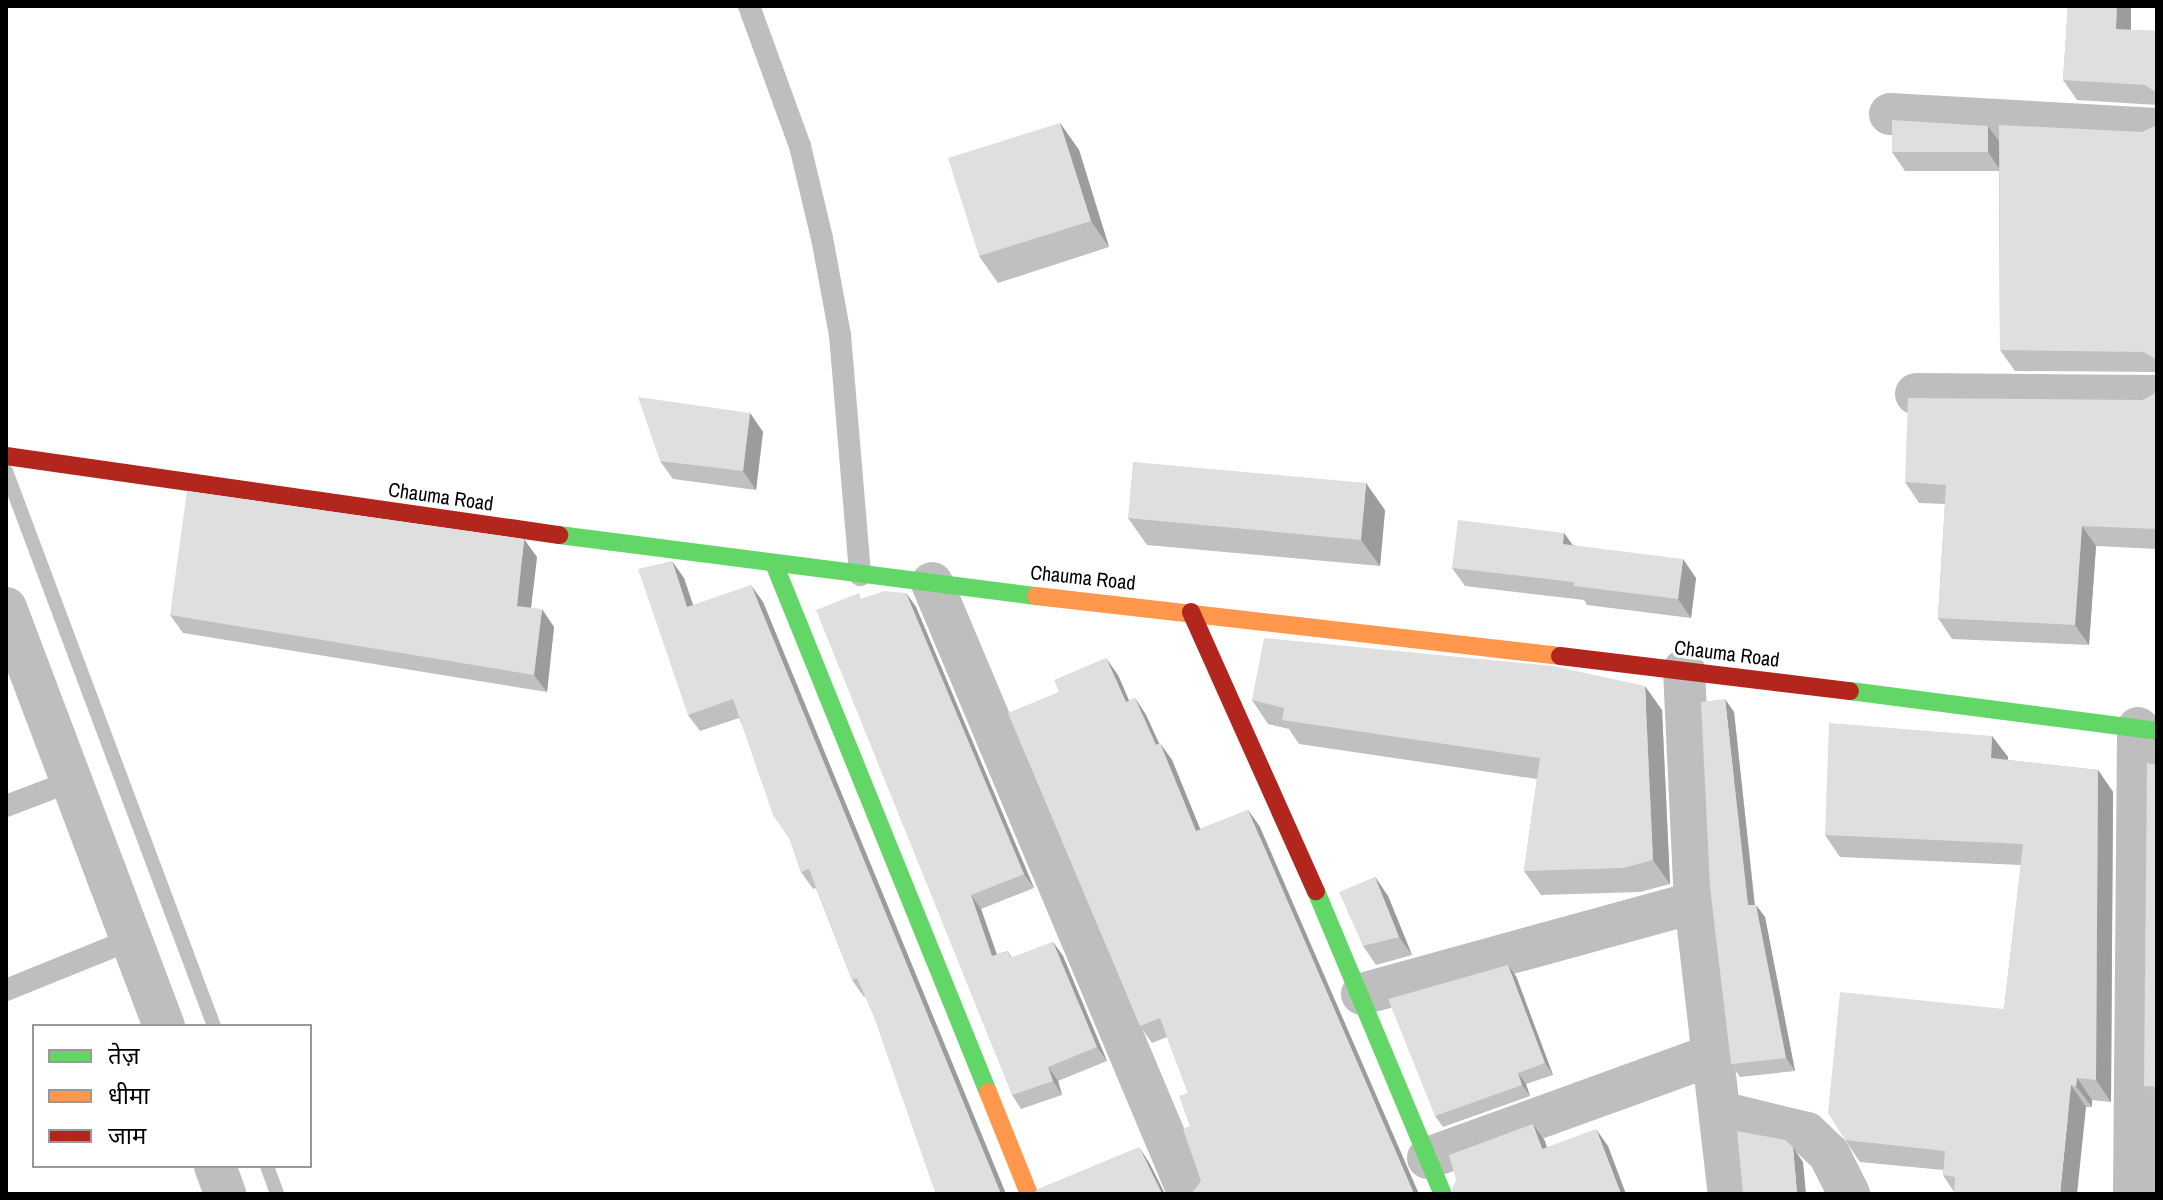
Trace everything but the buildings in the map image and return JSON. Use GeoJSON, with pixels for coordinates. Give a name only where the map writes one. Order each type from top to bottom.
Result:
{"type":"FeatureCollection","features":[{"type":"Feature","properties":{"kind":"street"},"geometry":{"type":"LineString","coordinates":[[1890,114],[2157,129]]}},
{"type":"Feature","properties":{"kind":"street"},"geometry":{"type":"LineString","coordinates":[[1916,394],[2157,396]]}},
{"type":"Feature","properties":{"kind":"street","name":"Chauma Road"},"geometry":{"type":"LineString","coordinates":[[6,456],[775,566],[1684,670],[2148,730]]}},
{"type":"Feature","properties":{"kind":"street"},"geometry":{"type":"LineString","coordinates":[[775,566],[1029,1194]]}},
{"type":"Feature","properties":{"kind":"street"},"geometry":{"type":"LineString","coordinates":[[932,583],[1189,1194]]}},
{"type":"Feature","properties":{"kind":"street"},"geometry":{"type":"LineString","coordinates":[[6,608],[74,780],[163,1024]]}},
{"type":"Feature","properties":{"kind":"street"},"geometry":{"type":"LineString","coordinates":[[1191,612],[1362,994],[1436,1176],[1713,1055]]}},
{"type":"Feature","properties":{"kind":"street"},"geometry":{"type":"LineString","coordinates":[[1684,670],[1695,902],[1729,1194]]}},
{"type":"Feature","properties":{"kind":"street"},"geometry":{"type":"LineString","coordinates":[[2134,1194],[2148,730]]}},
{"type":"Feature","properties":{"kind":"street"},"geometry":{"type":"LineString","coordinates":[[1362,994],[1695,902]]}},
{"type":"Feature","properties":{"kind":"street"},"geometry":{"type":"LineString","coordinates":[[1720,1112],[1807,1133],[1829,1154],[1849,1194]]}},
{"type":"Feature","properties":{"kind":"street"},"geometry":{"type":"LineString","coordinates":[[216,1168],[225,1194]]}},
{"type":"Feature","properties":{"kind":"lane"},"geometry":{"type":"LineString","coordinates":[[749,6],[800,146],[822,238],[840,335],[860,575]]}},
{"type":"Feature","properties":{"kind":"lane"},"geometry":{"type":"LineString","coordinates":[[6,806],[74,780]]}},
{"type":"Feature","properties":{"kind":"lane"},"geometry":{"type":"LineString","coordinates":[[6,990],[132,939]]}},
{"type":"Feature","properties":{"kind":"waterway"},"geometry":{"type":"LineString","coordinates":[[6,471],[213,1024]]}},
{"type":"Feature","properties":{"kind":"waterway"},"geometry":{"type":"LineString","coordinates":[[268,1168],[277,1194]]}},
{"type":"Feature","properties":{"kind":"traffic: fast"},"geometry":{"type":"LineString","coordinates":[[559,535],[1036,596]]}},
{"type":"Feature","properties":{"kind":"traffic: fast"},"geometry":{"type":"LineString","coordinates":[[775,566],[988,1092]]}},
{"type":"Feature","properties":{"kind":"traffic: fast"},"geometry":{"type":"LineString","coordinates":[[1850,691],[2157,731]]}},
{"type":"Feature","properties":{"kind":"traffic: fast"},"geometry":{"type":"LineString","coordinates":[[1316,891],[1443,1194]]}},
{"type":"Feature","properties":{"kind":"traffic: slow"},"geometry":{"type":"LineString","coordinates":[[1036,596],[1560,656]]}},
{"type":"Feature","properties":{"kind":"traffic: slow"},"geometry":{"type":"LineString","coordinates":[[988,1092],[1029,1194]]}},
{"type":"Feature","properties":{"kind":"traffic: jam"},"geometry":{"type":"LineString","coordinates":[[6,456],[559,535]]}},
{"type":"Feature","properties":{"kind":"traffic: jam"},"geometry":{"type":"LineString","coordinates":[[1191,612],[1316,891]]}},
{"type":"Feature","properties":{"kind":"traffic: jam"},"geometry":{"type":"LineString","coordinates":[[1560,656],[1850,691]]}}]}
